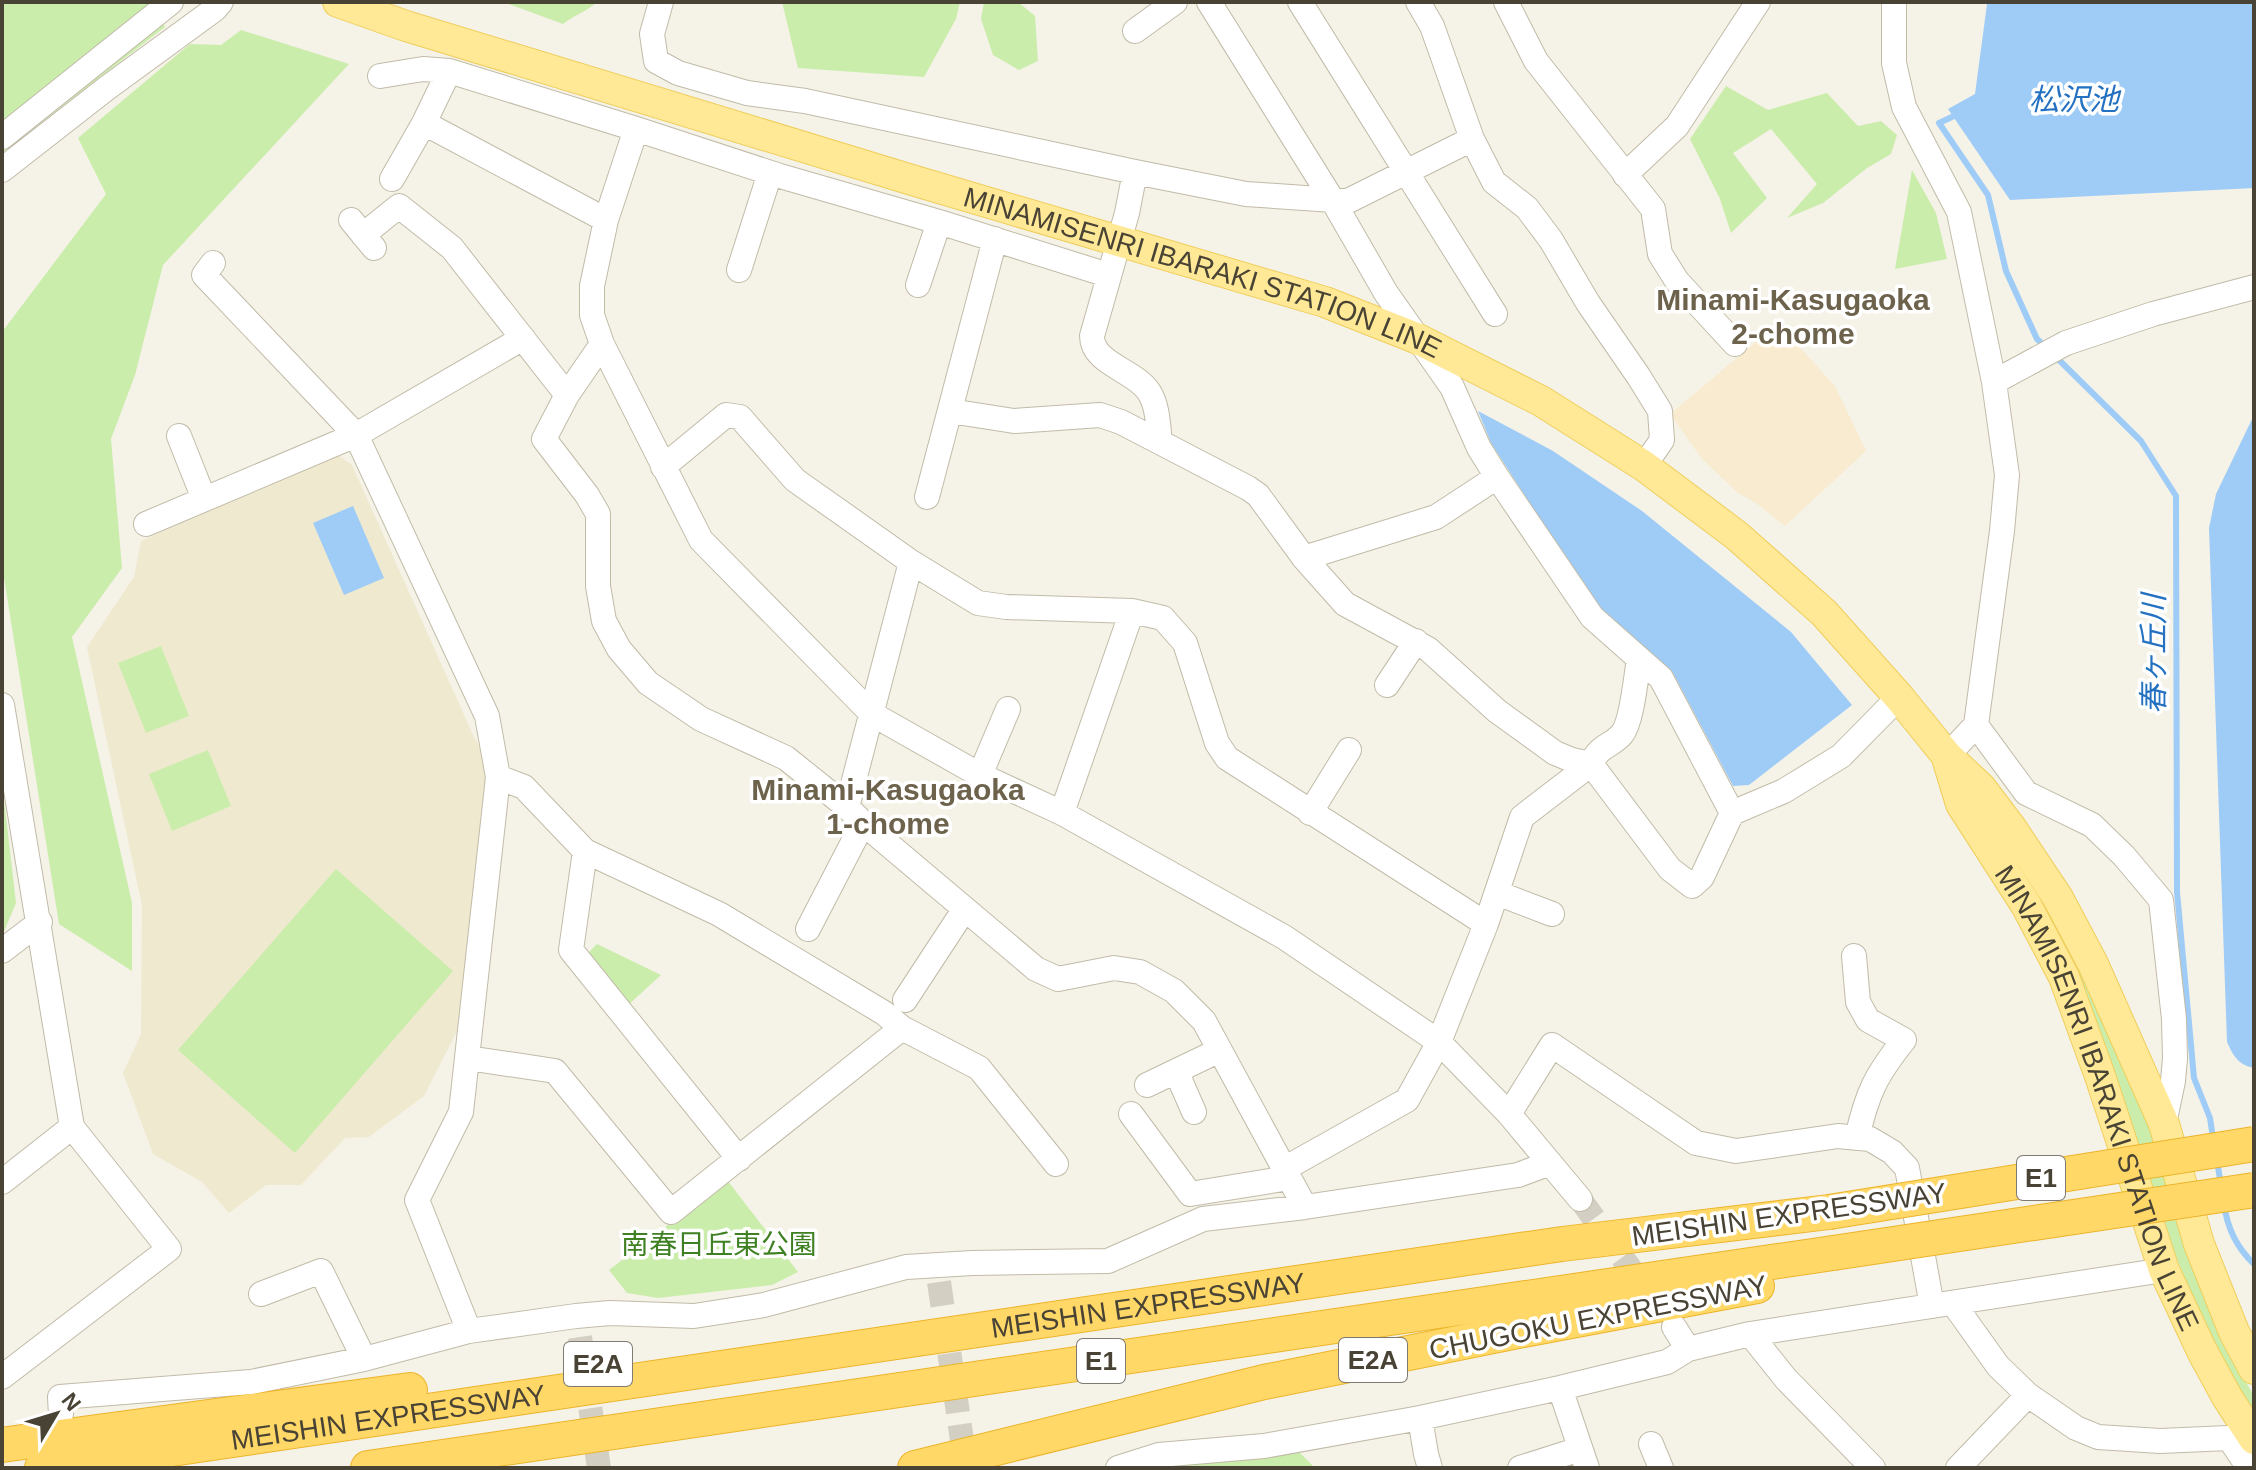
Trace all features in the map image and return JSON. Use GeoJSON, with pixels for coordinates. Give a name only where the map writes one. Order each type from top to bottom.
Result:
{"type":"FeatureCollection","features":[{"type":"Feature","properties":{"kind":"highway","name":"MEISHIN EXPRESSWAY"},"geometry":{"type":"LineString","coordinates":[[42,1468],[1562,1244],[1829,1212],[2254,1144]]}},
{"type":"Feature","properties":{"kind":"highway","name":"E1"},"geometry":{"type":"LineString","coordinates":[[2047,1221],[2254,1190]]}},
{"type":"Feature","properties":{"kind":"highway","name":"CHUGOKU EXPRESSWAY"},"geometry":{"type":"LineString","coordinates":[[915,1468],[1264,1382],[1729,1292],[1835,1261],[2047,1221]]}},
{"type":"Feature","properties":{"kind":"highway","name":"MEISHIN EXPRESSWAY"},"geometry":{"type":"LineString","coordinates":[[368,1468],[1835,1261]]}},
{"type":"Feature","properties":{"kind":"highway","name":"E2A"},"geometry":{"type":"LineString","coordinates":[[2,1445],[175,1424],[827,1331],[1196,1298]]}},
{"type":"Feature","properties":{"kind":"main road","name":"MINAMISENRI IBARAKI STATION LINE"},"geometry":{"type":"LineString","coordinates":[[338,2],[406,26],[1325,302],[1416,338],[1541,401],[1644,466],[1736,535],[1824,613],[1947,756],[1981,788],[2012,829],[2058,898],[2093,964],[2164,1124],[2199,1244],[2234,1332],[2254,1369]]}},
{"type":"Feature","properties":{"kind":"main road","name":"MINAMISENRI IBARAKI STATION LINE"},"geometry":{"type":"LineString","coordinates":[[1947,756],[1961,804],[2026,905],[2064,977],[2164,1270],[2202,1351],[2254,1439]]}},
{"type":"Feature","properties":{"kind":"street"},"geometry":{"type":"LineString","coordinates":[[2,137],[171,2]]}},
{"type":"Feature","properties":{"kind":"street"},"geometry":{"type":"LineString","coordinates":[[2,170],[221,2]]}},
{"type":"Feature","properties":{"kind":"street"},"geometry":{"type":"LineString","coordinates":[[661,2],[652,34],[656,61],[678,73],[747,93],[805,101],[1246,194],[1348,201],[1472,139]]}},
{"type":"Feature","properties":{"kind":"street"},"geometry":{"type":"LineString","coordinates":[[1135,31],[1175,2]]}},
{"type":"Feature","properties":{"kind":"street"},"geometry":{"type":"LineString","coordinates":[[1209,2],[1333,201],[1386,293],[1452,387],[1479,448],[1497,477],[1592,617],[1661,678],[1732,813]]}},
{"type":"Feature","properties":{"kind":"street"},"geometry":{"type":"LineString","coordinates":[[1300,2],[1495,314]]}},
{"type":"Feature","properties":{"kind":"street"},"geometry":{"type":"LineString","coordinates":[[1418,2],[1432,26],[1472,139],[1494,182],[1527,208],[1551,240],[1588,303],[1660,411],[1662,440],[1644,466]]}},
{"type":"Feature","properties":{"kind":"street"},"geometry":{"type":"LineString","coordinates":[[1506,2],[1536,61],[1653,209],[1660,254],[1677,281],[1735,344]]}},
{"type":"Feature","properties":{"kind":"street"},"geometry":{"type":"LineString","coordinates":[[1625,175],[1677,126],[1758,2]]}},
{"type":"Feature","properties":{"kind":"street"},"geometry":{"type":"LineString","coordinates":[[1894,2],[1894,63],[1904,107],[1959,212],[1994,382],[2007,475],[1976,725],[1947,756]]}},
{"type":"Feature","properties":{"kind":"street"},"geometry":{"type":"LineString","coordinates":[[380,76],[423,69],[449,71],[770,173],[1108,275]]}},
{"type":"Feature","properties":{"kind":"street"},"geometry":{"type":"LineString","coordinates":[[392,179],[449,71]]}},
{"type":"Feature","properties":{"kind":"street"},"geometry":{"type":"LineString","coordinates":[[724,157],[747,93]]}},
{"type":"Feature","properties":{"kind":"street"},"geometry":{"type":"LineString","coordinates":[[424,123],[606,220]]}},
{"type":"Feature","properties":{"kind":"street"},"geometry":{"type":"LineString","coordinates":[[636,129],[606,220],[592,286],[592,315],[602,344],[701,540],[872,714],[980,775],[1062,813],[1284,937],[1439,1042],[1509,1114],[1580,1199]]}},
{"type":"Feature","properties":{"kind":"street"},"geometry":{"type":"LineString","coordinates":[[1135,172],[1092,345],[1097,353],[1141,382],[1150,393],[1160,442]]}},
{"type":"Feature","properties":{"kind":"street"},"geometry":{"type":"LineString","coordinates":[[739,270],[770,173]]}},
{"type":"Feature","properties":{"kind":"street"},"geometry":{"type":"LineString","coordinates":[[363,234],[399,206],[452,248],[567,395]]}},
{"type":"Feature","properties":{"kind":"street"},"geometry":{"type":"LineString","coordinates":[[918,285],[939,222]]}},
{"type":"Feature","properties":{"kind":"street"},"geometry":{"type":"LineString","coordinates":[[927,497],[995,239]]}},
{"type":"Feature","properties":{"kind":"street"},"geometry":{"type":"LineString","coordinates":[[213,263],[204,275],[356,435],[487,716],[498,777],[461,1112],[417,1200],[469,1331]]}},
{"type":"Feature","properties":{"kind":"street"},"geometry":{"type":"LineString","coordinates":[[1994,382],[2058,348],[2119,324],[2254,287]]}},
{"type":"Feature","properties":{"kind":"street"},"geometry":{"type":"LineString","coordinates":[[146,524],[356,435],[523,338]]}},
{"type":"Feature","properties":{"kind":"street"},"geometry":{"type":"LineString","coordinates":[[602,344],[567,395],[544,439],[598,514],[598,586],[604,621],[619,649],[648,683],[701,719],[786,758],[1036,969],[1058,979],[1114,968],[1140,972],[1174,991],[1204,1021],[1305,1207]]}},
{"type":"Feature","properties":{"kind":"street"},"geometry":{"type":"LineString","coordinates":[[950,411],[1014,421],[1100,415],[1121,422],[1258,495],[1304,558],[1345,604],[1428,649],[1497,711],[1555,753],[1591,764],[1670,869],[1692,886],[1702,877],[1732,813],[1784,791],[1841,756],[1899,697]]}},
{"type":"Feature","properties":{"kind":"street"},"geometry":{"type":"LineString","coordinates":[[663,467],[726,415],[740,417],[795,480],[911,562],[978,603],[1006,607],[1132,611],[1163,618],[1185,643],[1217,743],[1227,758],[1486,924]]}},
{"type":"Feature","properties":{"kind":"street"},"geometry":{"type":"LineString","coordinates":[[179,436],[204,499]]}},
{"type":"Feature","properties":{"kind":"street"},"geometry":{"type":"LineString","coordinates":[[1304,558],[1436,517],[1497,477]]}},
{"type":"Feature","properties":{"kind":"street"},"geometry":{"type":"LineString","coordinates":[[808,929],[855,815],[872,714],[911,562]]}},
{"type":"Feature","properties":{"kind":"street"},"geometry":{"type":"LineString","coordinates":[[1062,813],[1132,611]]}},
{"type":"Feature","properties":{"kind":"street"},"geometry":{"type":"LineString","coordinates":[[1387,685],[1416,641]]}},
{"type":"Feature","properties":{"kind":"street"},"geometry":{"type":"LineString","coordinates":[[1131,1114],[1190,1194],[1286,1174],[1407,1100],[1439,1042],[1486,924],[1522,817],[1591,764],[1596,753],[1622,734],[1628,723],[1639,659]]}},
{"type":"Feature","properties":{"kind":"street"},"geometry":{"type":"LineString","coordinates":[[2,705],[72,1127],[169,1249],[2,1377]]}},
{"type":"Feature","properties":{"kind":"street"},"geometry":{"type":"LineString","coordinates":[[980,775],[1008,709]]}},
{"type":"Feature","properties":{"kind":"street"},"geometry":{"type":"LineString","coordinates":[[1976,725],[2026,793],[2092,825],[2124,856],[2161,900],[2174,1019],[2175,1058],[2164,1124]]}},
{"type":"Feature","properties":{"kind":"street"},"geometry":{"type":"LineString","coordinates":[[1310,813],[1349,750]]}},
{"type":"Feature","properties":{"kind":"street"},"geometry":{"type":"LineString","coordinates":[[498,777],[524,787],[585,851],[719,914],[884,1013],[902,1028],[979,1068],[1056,1164]]}},
{"type":"Feature","properties":{"kind":"street"},"geometry":{"type":"LineString","coordinates":[[585,851],[571,950],[739,1159]]}},
{"type":"Feature","properties":{"kind":"street"},"geometry":{"type":"LineString","coordinates":[[1497,893],[1552,914]]}},
{"type":"Feature","properties":{"kind":"street"},"geometry":{"type":"LineString","coordinates":[[905,1000],[964,910]]}},
{"type":"Feature","properties":{"kind":"street"},"geometry":{"type":"LineString","coordinates":[[2,951],[40,922]]}},
{"type":"Feature","properties":{"kind":"street"},"geometry":{"type":"LineString","coordinates":[[1854,956],[1858,1002],[1868,1020],[1904,1040],[1871,1089],[1857,1138]]}},
{"type":"Feature","properties":{"kind":"street"},"geometry":{"type":"LineString","coordinates":[[468,1058],[555,1071],[671,1212],[902,1028]]}},
{"type":"Feature","properties":{"kind":"street"},"geometry":{"type":"LineString","coordinates":[[1509,1114],[1552,1045],[1696,1143],[1736,1151],[1838,1136],[1870,1139],[1892,1152],[1907,1168],[1942,1304],[2028,1395],[2076,1428],[2098,1437],[2160,1441],[2229,1438],[2249,1468]]}},
{"type":"Feature","properties":{"kind":"street"},"geometry":{"type":"LineString","coordinates":[[1147,1085],[1220,1050]]}},
{"type":"Feature","properties":{"kind":"street"},"geometry":{"type":"LineString","coordinates":[[1176,1071],[1194,1112]]}},
{"type":"Feature","properties":{"kind":"street"},"geometry":{"type":"LineString","coordinates":[[2,1182],[72,1127]]}},
{"type":"Feature","properties":{"kind":"street"},"geometry":{"type":"LineString","coordinates":[[61,1415],[60,1397],[251,1382],[364,1359],[469,1331],[578,1326],[610,1313],[694,1316],[764,1305],[906,1267],[938,1274],[972,1263],[1108,1261],[1203,1219],[1518,1175],[1550,1163]]}},
{"type":"Feature","properties":{"kind":"street"},"geometry":{"type":"LineString","coordinates":[[1118,1468],[1159,1455],[1264,1446],[1420,1418],[1667,1362],[1688,1349],[1750,1334],[2164,1270]]}},
{"type":"Feature","properties":{"kind":"street"},"geometry":{"type":"LineString","coordinates":[[261,1294],[321,1271],[364,1359]]}},
{"type":"Feature","properties":{"kind":"street"},"geometry":{"type":"LineString","coordinates":[[1674,1327],[1688,1349]]}},
{"type":"Feature","properties":{"kind":"street"},"geometry":{"type":"LineString","coordinates":[[1750,1334],[1786,1379],[1873,1468]]}},
{"type":"Feature","properties":{"kind":"street"},"geometry":{"type":"LineString","coordinates":[[1520,1468],[1584,1458],[1560,1388]]}},
{"type":"Feature","properties":{"kind":"street"},"geometry":{"type":"LineString","coordinates":[[1958,1468],[2028,1395]]}},
{"type":"Feature","properties":{"kind":"street"},"geometry":{"type":"LineString","coordinates":[[1420,1418],[1430,1468]]}},
{"type":"Feature","properties":{"kind":"street"},"geometry":{"type":"LineString","coordinates":[[1651,1444],[1661,1468]]}},
{"type":"Feature","properties":{"kind":"shaded area"},"geometry":{"type":"Polygon","coordinates":[[[1777,336],[1793,340],[1835,386],[1866,451],[1785,526],[1738,493],[1702,459],[1670,414],[1757,341],[1777,336]]]}},
{"type":"Feature","properties":{"kind":"shaded area"},"geometry":{"type":"Polygon","coordinates":[[[338,455],[352,465],[484,755],[487,776],[457,1031],[424,1096],[369,1137],[345,1138],[301,1185],[266,1185],[229,1213],[202,1182],[153,1154],[123,1073],[141,1034],[142,906],[87,647],[134,577],[141,541],[338,455]]]}},
{"type":"Feature","properties":{"kind":"green space"},"geometry":{"type":"Polygon","coordinates":[[[2,2],[155,2],[165,27],[2,153],[2,2]]]}},
{"type":"Feature","properties":{"kind":"green space"},"geometry":{"type":"Polygon","coordinates":[[[503,2],[597,2],[563,24],[503,2]]]}},
{"type":"Feature","properties":{"kind":"green space"},"geometry":{"type":"Polygon","coordinates":[[[782,2],[960,2],[956,19],[924,77],[798,68],[782,2]]]}},
{"type":"Feature","properties":{"kind":"green space"},"geometry":{"type":"Polygon","coordinates":[[[984,2],[1018,2],[1035,16],[1038,61],[1019,70],[993,55],[981,19],[984,2]]]}},
{"type":"Feature","properties":{"kind":"green space"},"geometry":{"type":"Polygon","coordinates":[[[241,30],[349,64],[163,265],[135,375],[111,439],[122,568],[72,637],[132,903],[132,971],[59,924],[2,565],[2,332],[106,194],[78,138],[190,44],[221,45],[241,30]]]}},
{"type":"Feature","properties":{"kind":"green space"},"geometry":{"type":"Polygon","coordinates":[[[1726,86],[1768,110],[1827,93],[1858,126],[1881,121],[1897,135],[1891,154],[1867,168],[1823,203],[1787,218],[1817,184],[1771,129],[1733,153],[1767,198],[1731,233],[1720,199],[1690,139],[1726,86]]]}},
{"type":"Feature","properties":{"kind":"green space"},"geometry":{"type":"Polygon","coordinates":[[[1912,170],[1936,213],[1947,259],[1895,269],[1912,170]]]}},
{"type":"Feature","properties":{"kind":"green space"},"geometry":{"type":"Polygon","coordinates":[[[161,646],[189,716],[146,733],[118,663],[161,646]]]}},
{"type":"Feature","properties":{"kind":"green space"},"geometry":{"type":"Polygon","coordinates":[[[208,750],[231,806],[172,831],[149,774],[208,750]]]}},
{"type":"Feature","properties":{"kind":"green space"},"geometry":{"type":"Polygon","coordinates":[[[2,782],[16,903],[2,936],[2,782]]]}},
{"type":"Feature","properties":{"kind":"green space"},"geometry":{"type":"Polygon","coordinates":[[[1990,817],[2032,878],[2096,1003],[2148,1124],[2223,1341],[2254,1396],[2254,1415],[2214,1346],[2176,1257],[2128,1125],[1990,817]]]}},
{"type":"Feature","properties":{"kind":"green space"},"geometry":{"type":"Polygon","coordinates":[[[336,869],[453,971],[295,1153],[178,1050],[336,869]]]}},
{"type":"Feature","properties":{"kind":"green space"},"geometry":{"type":"Polygon","coordinates":[[[597,944],[661,975],[626,1007],[585,956],[597,944]]]}},
{"type":"Feature","properties":{"kind":"green space","name":"南春日丘東公園"},"geometry":{"type":"Polygon","coordinates":[[[727,1180],[798,1272],[772,1285],[658,1298],[627,1293],[609,1270],[727,1180]]]}},
{"type":"Feature","properties":{"kind":"green space"},"geometry":{"type":"Polygon","coordinates":[[[1297,1450],[1315,1468],[1165,1468],[1297,1450]]]}},
{"type":"Feature","properties":{"kind":"water","name":"松沢池"},"geometry":{"type":"Polygon","coordinates":[[[1989,2],[2254,2],[2254,188],[2010,200],[1948,109],[1975,94],[1989,2]]]}},
{"type":"Feature","properties":{"kind":"water"},"geometry":{"type":"Polygon","coordinates":[[[1478,411],[1553,451],[1642,511],[1791,632],[1852,705],[1749,785],[1733,786],[1673,673],[1598,609],[1491,443],[1478,411]]]}},
{"type":"Feature","properties":{"kind":"water"},"geometry":{"type":"Polygon","coordinates":[[[2254,415],[2254,1068],[2237,1059],[2227,1042],[2209,528],[2216,494],[2254,415]]]}},
{"type":"Feature","properties":{"kind":"water"},"geometry":{"type":"Polygon","coordinates":[[[353,506],[384,578],[344,595],[313,523],[353,506]]]}},
{"type":"Feature","properties":{"kind":"waterway","name":"春ヶ丘川"},"geometry":{"type":"LineString","coordinates":[[1954,116],[1939,123],[1988,195],[2006,271],[2037,339],[2047,348]]}},
{"type":"Feature","properties":{"kind":"waterway","name":"春ヶ丘川"},"geometry":{"type":"LineString","coordinates":[[2055,356],[2141,441],[2176,496],[2177,892],[2194,1078],[2210,1118],[2213,1138]]}},
{"type":"Feature","properties":{"kind":"waterway","name":"春ヶ丘川"},"geometry":{"type":"LineString","coordinates":[[2217,1161],[2221,1185]]}},
{"type":"Feature","properties":{"kind":"waterway","name":"春ヶ丘川"},"geometry":{"type":"LineString","coordinates":[[2224,1204],[2234,1237],[2254,1264]]}},
{"type":"Feature","properties":{"kind":"tunnel"},"geometry":{"type":"LineString","coordinates":[[1580,1199],[1646,1290]]}},
{"type":"Feature","properties":{"kind":"tunnel"},"geometry":{"type":"LineString","coordinates":[[939,1282],[966,1468]]}},
{"type":"Feature","properties":{"kind":"tunnel"},"geometry":{"type":"LineString","coordinates":[[580,1337],[599,1468]]}},
{"type":"Feature","properties":{"kind":"district","name":"Minami-Kasugaoka 2-chome"},"geometry":{"type":"Point","coordinates":[1793,317]}},
{"type":"Feature","properties":{"kind":"district","name":"Minami-Kasugaoka 1-chome"},"geometry":{"type":"Point","coordinates":[888,807]}}]}
